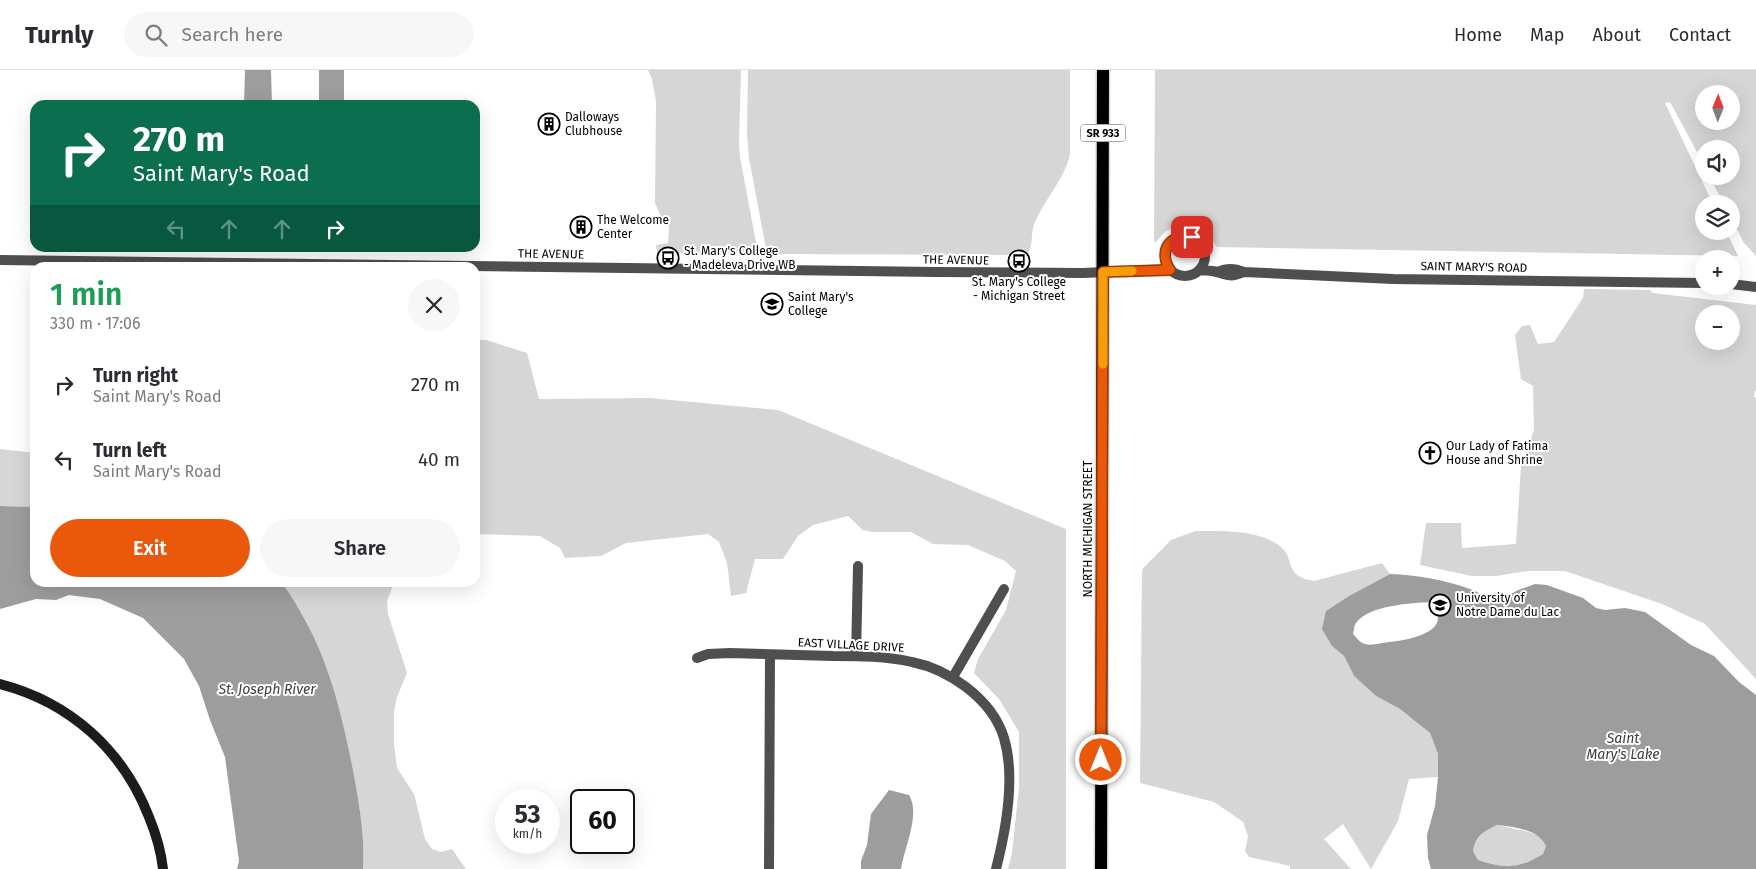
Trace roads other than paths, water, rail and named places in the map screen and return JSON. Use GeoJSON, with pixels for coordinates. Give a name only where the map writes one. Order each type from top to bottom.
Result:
{"type":"FeatureCollection","features":[{"type":"Feature","properties":{"kind":"main road","name":"NORTH MICHIGAN STREET"},"geometry":{"type":"LineString","coordinates":[[1101,869],[1103,70]]}},
{"type":"Feature","properties":{"kind":"street"},"geometry":{"type":"LineString","coordinates":[[1170,270],[1166,264],[1165,251],[1172,240],[1185,236],[1198,240],[1202,245],[1205,258],[1200,270]]}},
{"type":"Feature","properties":{"kind":"street","name":"THE AVENUE"},"geometry":{"type":"LineString","coordinates":[[0,260],[146,262]]}},
{"type":"Feature","properties":{"kind":"street","name":"THE AVENUE"},"geometry":{"type":"LineString","coordinates":[[480,267],[946,273],[1103,272]]}},
{"type":"Feature","properties":{"kind":"street","name":"SAINT MARY'S ROAD"},"geometry":{"type":"LineString","coordinates":[[1103,272],[1170,270],[1181,276],[1188,276],[1200,270],[1217,272],[1225,276],[1235,276],[1244,272],[1393,279],[1695,282]]}},
{"type":"Feature","properties":{"kind":"street"},"geometry":{"type":"LineString","coordinates":[[1740,285],[1756,287]]}},
{"type":"Feature","properties":{"kind":"street"},"geometry":{"type":"LineString","coordinates":[[856,656],[858,566]]}},
{"type":"Feature","properties":{"kind":"street"},"geometry":{"type":"LineString","coordinates":[[953,677],[1004,589]]}},
{"type":"Feature","properties":{"kind":"street","name":"EAST VILLAGE DRIVE"},"geometry":{"type":"LineString","coordinates":[[697,658],[708,654],[724,653],[856,656],[912,661],[953,677],[987,707],[998,723],[1008,753],[1008,812],[1004,839],[996,869]]}},
{"type":"Feature","properties":{"kind":"street"},"geometry":{"type":"LineString","coordinates":[[769,869],[770,654]]}},
{"type":"Feature","properties":{"kind":"street"},"geometry":{"type":"LineString","coordinates":[[0,684],[28,693],[70,714],[108,748],[120,762],[146,808],[157,837],[163,869]]}},
{"type":"Feature","properties":{"kind":"water"},"geometry":{"type":"Polygon","coordinates":[[[245,70],[271,70],[272,100],[244,100],[245,70]]]}},
{"type":"Feature","properties":{"kind":"water"},"geometry":{"type":"Polygon","coordinates":[[[319,70],[344,70],[344,100],[319,100],[319,70]]]}},
{"type":"Feature","properties":{"kind":"water","name":"St. Joseph River"},"geometry":{"type":"Polygon","coordinates":[[[0,506],[30,507],[30,587],[284,587],[310,630],[327,668],[333,688],[353,770],[362,831],[363,869],[237,869],[239,861],[225,757],[199,686],[184,659],[143,618],[100,599],[69,595],[56,600],[36,599],[0,609],[0,506]]]}},
{"type":"Feature","properties":{"kind":"water","name":"Saint Mary's Lake"},"geometry":{"type":"Polygon","coordinates":[[[1390,574],[1421,577],[1451,583],[1499,601],[1518,590],[1535,584],[1547,585],[1583,598],[1596,608],[1605,610],[1625,608],[1645,612],[1691,645],[1714,656],[1739,682],[1756,695],[1756,869],[1431,869],[1428,858],[1427,835],[1435,806],[1438,754],[1430,733],[1400,709],[1376,696],[1354,676],[1344,656],[1332,646],[1322,629],[1326,611],[1390,574]],[[1431,602],[1391,606],[1371,612],[1356,623],[1353,634],[1361,642],[1371,645],[1417,636],[1434,627],[1438,621],[1437,612],[1431,602]],[[1497,825],[1484,832],[1476,841],[1473,851],[1478,860],[1496,865],[1512,866],[1526,863],[1543,854],[1546,846],[1542,840],[1531,832],[1497,825]]]}},
{"type":"Feature","properties":{"kind":"water"},"geometry":{"type":"Polygon","coordinates":[[[889,790],[909,795],[912,803],[913,821],[901,869],[861,869],[861,861],[867,845],[871,814],[889,790]]]}},
{"type":"Feature","properties":{"kind":"place","name":"Dalloways Clubhouse"},"geometry":{"type":"Point","coordinates":[549,124]}},
{"type":"Feature","properties":{"kind":"place","name":"The Welcome Center"},"geometry":{"type":"Point","coordinates":[581,227]}},
{"type":"Feature","properties":{"kind":"place","name":"St. Mary's College - Madeleva Drive WB"},"geometry":{"type":"Point","coordinates":[668,258]}},
{"type":"Feature","properties":{"kind":"place","name":"St. Mary's College - Michigan Street"},"geometry":{"type":"Point","coordinates":[1019,261]}},
{"type":"Feature","properties":{"kind":"place","name":"Saint Mary's College"},"geometry":{"type":"Point","coordinates":[772,304]}},
{"type":"Feature","properties":{"kind":"place","name":"Our Lady of Fatima House and Shrine"},"geometry":{"type":"Point","coordinates":[1430,453]}},
{"type":"Feature","properties":{"kind":"place","name":"University of Notre Dame du Lac"},"geometry":{"type":"Point","coordinates":[1440,605]}}]}
